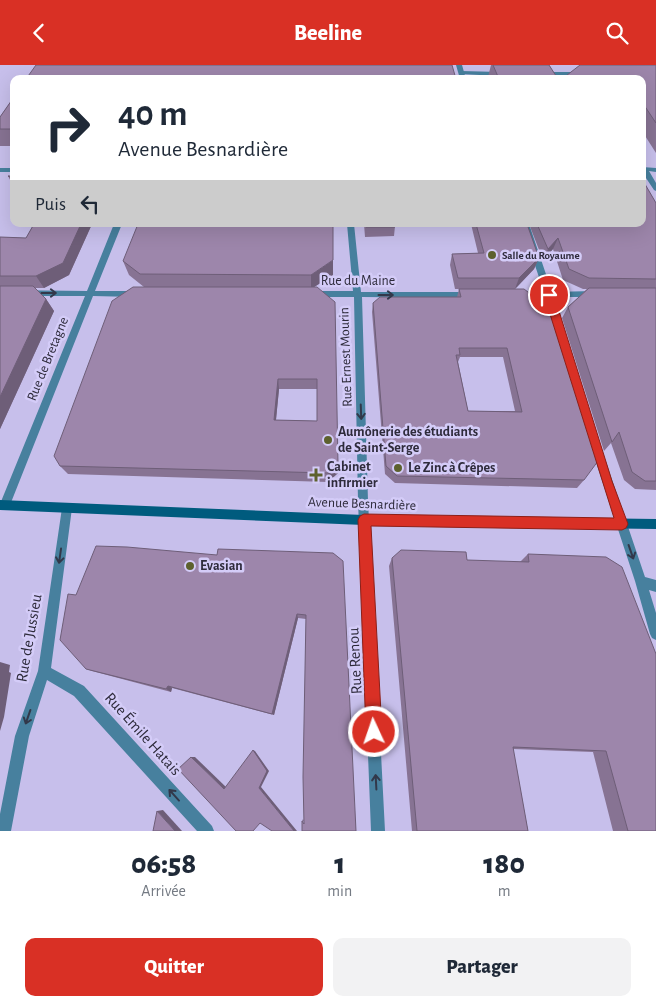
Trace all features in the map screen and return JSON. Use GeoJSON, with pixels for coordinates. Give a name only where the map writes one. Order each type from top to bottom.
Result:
{"type":"FeatureCollection","features":[{"type":"Feature","properties":{"kind":"main road","name":"Avenue Besnardière"},"geometry":{"type":"LineString","coordinates":[[3,505],[364,520],[656,525]]}},
{"type":"Feature","properties":{"kind":"street"},"geometry":{"type":"LineString","coordinates":[[482,75],[502,74]]}},
{"type":"Feature","properties":{"kind":"street"},"geometry":{"type":"LineString","coordinates":[[531,74],[587,74]]}},
{"type":"Feature","properties":{"kind":"street"},"geometry":{"type":"LineString","coordinates":[[646,174],[656,189]]}},
{"type":"Feature","properties":{"kind":"street","name":"Rue de Bretagne"},"geometry":{"type":"LineString","coordinates":[[3,505],[117,227]]}},
{"type":"Feature","properties":{"kind":"street","name":"Rue Ernest Mourin"},"geometry":{"type":"LineString","coordinates":[[350,227],[357,294],[364,520]]}},
{"type":"Feature","properties":{"kind":"street"},"geometry":{"type":"LineString","coordinates":[[526,227],[562,335]]}},
{"type":"Feature","properties":{"kind":"street"},"geometry":{"type":"LineString","coordinates":[[0,293],[139,294]]}},
{"type":"Feature","properties":{"kind":"street","name":"Rue du Maine"},"geometry":{"type":"LineString","coordinates":[[301,294],[478,295]]}},
{"type":"Feature","properties":{"kind":"street"},"geometry":{"type":"LineString","coordinates":[[506,295],[600,294]]}},
{"type":"Feature","properties":{"kind":"street"},"geometry":{"type":"LineString","coordinates":[[593,435],[641,581],[656,634]]}},
{"type":"Feature","properties":{"kind":"street","name":"Rue de Jussieu"},"geometry":{"type":"LineString","coordinates":[[4,831],[22,736],[44,671],[67,508]]}},
{"type":"Feature","properties":{"kind":"street","name":"Rue Renou"},"geometry":{"type":"LineString","coordinates":[[364,520],[378,831]]}},
{"type":"Feature","properties":{"kind":"street"},"geometry":{"type":"LineString","coordinates":[[641,581],[656,586]]}},
{"type":"Feature","properties":{"kind":"street","name":"Rue Émile Hatais"},"geometry":{"type":"LineString","coordinates":[[44,671],[80,691],[207,831]]}},
{"type":"Feature","properties":{"kind":"building"},"geometry":{"type":"Polygon","coordinates":[[[36,65],[452,65],[455,75],[29,75],[36,65]]]}},
{"type":"Feature","properties":{"kind":"building"},"geometry":{"type":"Polygon","coordinates":[[[493,65],[549,65],[555,75],[497,75],[493,65]]]}},
{"type":"Feature","properties":{"kind":"building"},"geometry":{"type":"Polygon","coordinates":[[[580,65],[656,65],[656,123],[646,108],[646,75],[567,75],[580,65]]]}},
{"type":"Feature","properties":{"kind":"building"},"geometry":{"type":"Polygon","coordinates":[[[10,103],[10,129],[0,129],[0,117],[10,103]]]}},
{"type":"Feature","properties":{"kind":"building"},"geometry":{"type":"Polygon","coordinates":[[[646,186],[656,203],[656,279],[589,278],[569,269],[558,238],[548,249],[538,227],[646,227],[646,186]]]}},
{"type":"Feature","properties":{"kind":"building"},"geometry":{"type":"Polygon","coordinates":[[[32,227],[80,227],[63,263],[36,276],[0,276],[0,237],[26,238],[32,227]]]}},
{"type":"Feature","properties":{"kind":"building"},"geometry":{"type":"Polygon","coordinates":[[[137,227],[333,227],[333,260],[311,275],[140,274],[123,261],[137,227]]]}},
{"type":"Feature","properties":{"kind":"building"},"geometry":{"type":"Polygon","coordinates":[[[477,227],[528,227],[539,258],[519,278],[458,278],[452,254],[484,253],[477,227]]]}},
{"type":"Feature","properties":{"kind":"building"},"geometry":{"type":"Polygon","coordinates":[[[0,286],[33,286],[46,299],[0,397],[0,286]]]}},
{"type":"Feature","properties":{"kind":"building"},"geometry":{"type":"Polygon","coordinates":[[[133,287],[317,287],[335,302],[338,464],[328,473],[60,466],[54,456],[112,301],[133,287]],[[278,379],[274,420],[317,421],[317,379],[278,379]]]}},
{"type":"Feature","properties":{"kind":"building"},"geometry":{"type":"Polygon","coordinates":[[[589,288],[656,288],[656,481],[645,481],[632,472],[619,432],[612,442],[568,307],[589,288]]]}},
{"type":"Feature","properties":{"kind":"building"},"geometry":{"type":"Polygon","coordinates":[[[459,289],[524,289],[556,313],[601,457],[584,480],[397,476],[386,466],[373,303],[380,297],[461,297],[459,289]],[[459,348],[460,355],[456,355],[468,411],[522,412],[507,348],[459,348]]]}},
{"type":"Feature","properties":{"kind":"building"},"geometry":{"type":"Polygon","coordinates":[[[96,546],[217,555],[218,549],[333,553],[343,561],[356,831],[302,831],[302,821],[304,824],[306,615],[297,614],[272,714],[168,686],[166,689],[86,669],[60,640],[68,594],[76,595],[96,546]]]}},
{"type":"Feature","properties":{"kind":"building"},"geometry":{"type":"Polygon","coordinates":[[[401,550],[466,552],[467,560],[529,562],[528,554],[606,557],[622,567],[656,654],[656,831],[628,831],[606,751],[513,747],[528,831],[417,831],[392,558],[401,550]]]}},
{"type":"Feature","properties":{"kind":"building"},"geometry":{"type":"Polygon","coordinates":[[[253,750],[267,771],[259,788],[294,831],[272,831],[260,823],[253,831],[236,831],[178,769],[191,757],[224,789],[253,750]]]}},
{"type":"Feature","properties":{"kind":"building"},"geometry":{"type":"Polygon","coordinates":[[[157,811],[175,831],[153,831],[157,811]]]}},
{"type":"Feature","properties":{"kind":"place","name":"Salle du Royaume"},"geometry":{"type":"Point","coordinates":[492,255]}},
{"type":"Feature","properties":{"kind":"place","name":"Aumônerie des étudiants de Saint-Serge"},"geometry":{"type":"Point","coordinates":[328,440]}},
{"type":"Feature","properties":{"kind":"place","name":"Le Zinc à Crêpes"},"geometry":{"type":"Point","coordinates":[398,468]}},
{"type":"Feature","properties":{"kind":"place","name":"Cabinet infirmier"},"geometry":{"type":"Point","coordinates":[316,475]}},
{"type":"Feature","properties":{"kind":"place","name":"Evasian"},"geometry":{"type":"Point","coordinates":[190,566]}},
{"type":"Feature","properties":{"kind":"route"},"geometry":{"type":"LineString","coordinates":[[374,732],[364,520],[622,524],[606,481],[549,295]]}}]}
